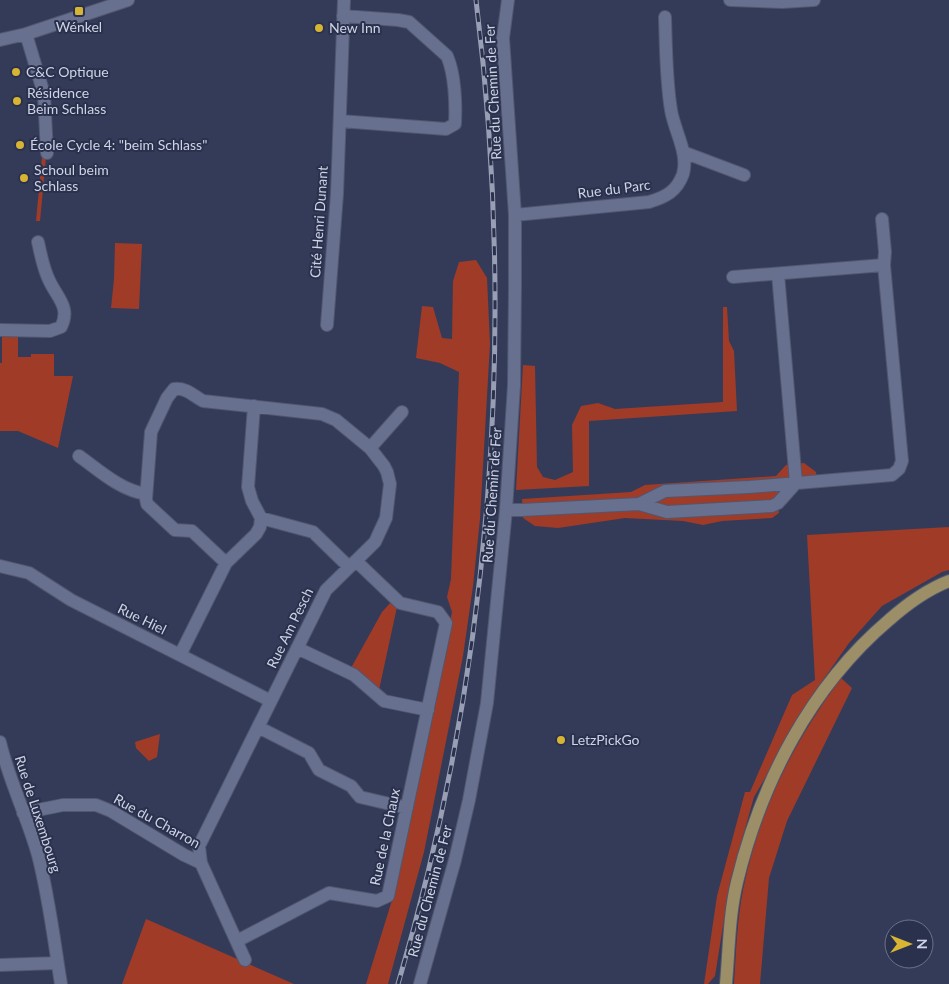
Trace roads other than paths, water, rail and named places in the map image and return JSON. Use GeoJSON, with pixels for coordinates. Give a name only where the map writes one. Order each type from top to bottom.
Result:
{"type":"FeatureCollection","features":[{"type":"Feature","properties":{"kind":"main road"},"geometry":{"type":"LineString","coordinates":[[726,984],[732,910],[744,856],[774,773],[789,745],[804,718],[852,655],[876,631],[921,595],[949,581]]}},
{"type":"Feature","properties":{"kind":"street"},"geometry":{"type":"LineString","coordinates":[[0,40],[26,34],[128,0]]}},
{"type":"Feature","properties":{"kind":"street","name":"Cité Henri Dunant"},"geometry":{"type":"LineString","coordinates":[[327,326],[336,203],[344,0]]}},
{"type":"Feature","properties":{"kind":"street","name":"Rue du Chemin de Fer"},"geometry":{"type":"LineString","coordinates":[[420,984],[455,860],[469,800],[487,703],[506,510],[514,385],[515,215],[503,38],[508,0]]}},
{"type":"Feature","properties":{"kind":"street"},"geometry":{"type":"LineString","coordinates":[[730,0],[814,0]]}},
{"type":"Feature","properties":{"kind":"street"},"geometry":{"type":"LineString","coordinates":[[340,121],[446,129],[455,124],[456,111],[451,64],[448,56],[409,22],[343,16]]}},
{"type":"Feature","properties":{"kind":"street","name":"Rue du Parc"},"geometry":{"type":"LineString","coordinates":[[515,215],[649,202],[664,198],[677,186],[683,172],[683,152],[671,111],[664,17]]}},
{"type":"Feature","properties":{"kind":"street"},"geometry":{"type":"LineString","coordinates":[[26,34],[44,94],[47,153]]}},
{"type":"Feature","properties":{"kind":"street"},"geometry":{"type":"LineString","coordinates":[[683,152],[744,175]]}},
{"type":"Feature","properties":{"kind":"street"},"geometry":{"type":"LineString","coordinates":[[639,504],[664,491],[892,475],[899,469],[902,460],[884,265],[885,252],[882,219]]}},
{"type":"Feature","properties":{"kind":"street"},"geometry":{"type":"LineString","coordinates":[[0,330],[50,331],[61,327],[66,318],[64,307],[49,280],[38,242]]}},
{"type":"Feature","properties":{"kind":"street"},"geometry":{"type":"LineString","coordinates":[[734,276],[884,265]]}},
{"type":"Feature","properties":{"kind":"street"},"geometry":{"type":"LineString","coordinates":[[506,510],[639,504],[667,512],[772,506],[778,503],[796,483],[778,274]]}},
{"type":"Feature","properties":{"kind":"street","name":"Rue Am Pesch"},"geometry":{"type":"LineString","coordinates":[[146,494],[151,432],[167,398],[174,389],[179,388],[203,401],[322,414],[336,420],[370,448],[387,472],[390,484],[386,518],[375,542],[326,590],[199,846],[201,863]]}},
{"type":"Feature","properties":{"kind":"street"},"geometry":{"type":"LineString","coordinates":[[180,655],[226,563],[256,534],[260,527],[261,518],[252,501],[248,487],[254,406]]}},
{"type":"Feature","properties":{"kind":"street"},"geometry":{"type":"LineString","coordinates":[[370,448],[402,412]]}},
{"type":"Feature","properties":{"kind":"street"},"geometry":{"type":"LineString","coordinates":[[79,456],[116,483],[133,492],[146,494],[147,504],[175,530],[192,531],[226,563]]}},
{"type":"Feature","properties":{"kind":"street","name":"Rue de la Chaux"},"geometry":{"type":"LineString","coordinates":[[237,941],[329,892],[377,902],[388,896],[446,623],[438,612],[400,603],[313,532],[261,518]]}},
{"type":"Feature","properties":{"kind":"street","name":"Rue Hiel"},"geometry":{"type":"LineString","coordinates":[[0,566],[29,573],[71,600],[271,700]]}},
{"type":"Feature","properties":{"kind":"street"},"geometry":{"type":"LineString","coordinates":[[297,648],[354,675],[384,701],[428,710]]}},
{"type":"Feature","properties":{"kind":"street"},"geometry":{"type":"LineString","coordinates":[[258,727],[309,753],[318,770],[351,786],[360,798],[407,808]]}},
{"type":"Feature","properties":{"kind":"street","name":"Rue de Luxembourg"},"geometry":{"type":"LineString","coordinates":[[0,742],[6,766],[37,853],[46,890],[61,984]]}},
{"type":"Feature","properties":{"kind":"street","name":"Rue du Charron"},"geometry":{"type":"LineString","coordinates":[[23,813],[63,805],[96,805],[111,811],[184,855],[201,863],[245,960]]}},
{"type":"Feature","properties":{"kind":"street"},"geometry":{"type":"LineString","coordinates":[[0,965],[58,963]]}},
{"type":"Feature","properties":{"kind":"railway"},"geometry":{"type":"LineString","coordinates":[[398,984],[430,864],[456,742],[475,620],[488,496],[494,372],[494,248],[488,124],[476,0]]}},
{"type":"Feature","properties":{"kind":"place","name":"Wénkel"},"geometry":{"type":"Point","coordinates":[79,11]}},
{"type":"Feature","properties":{"kind":"place","name":"New Inn"},"geometry":{"type":"Point","coordinates":[319,28]}},
{"type":"Feature","properties":{"kind":"place","name":"C&C Optique"},"geometry":{"type":"Point","coordinates":[16,72]}},
{"type":"Feature","properties":{"kind":"place","name":"Résidence Beim Schlass"},"geometry":{"type":"Point","coordinates":[17,101]}},
{"type":"Feature","properties":{"kind":"place","name":"École Cycle 4: \"beim Schlass\""},"geometry":{"type":"Point","coordinates":[20,145]}},
{"type":"Feature","properties":{"kind":"place","name":"Schoul beim Schlass"},"geometry":{"type":"Point","coordinates":[24,178]}},
{"type":"Feature","properties":{"kind":"place","name":"LetzPickGo"},"geometry":{"type":"Point","coordinates":[561,740]}}]}
